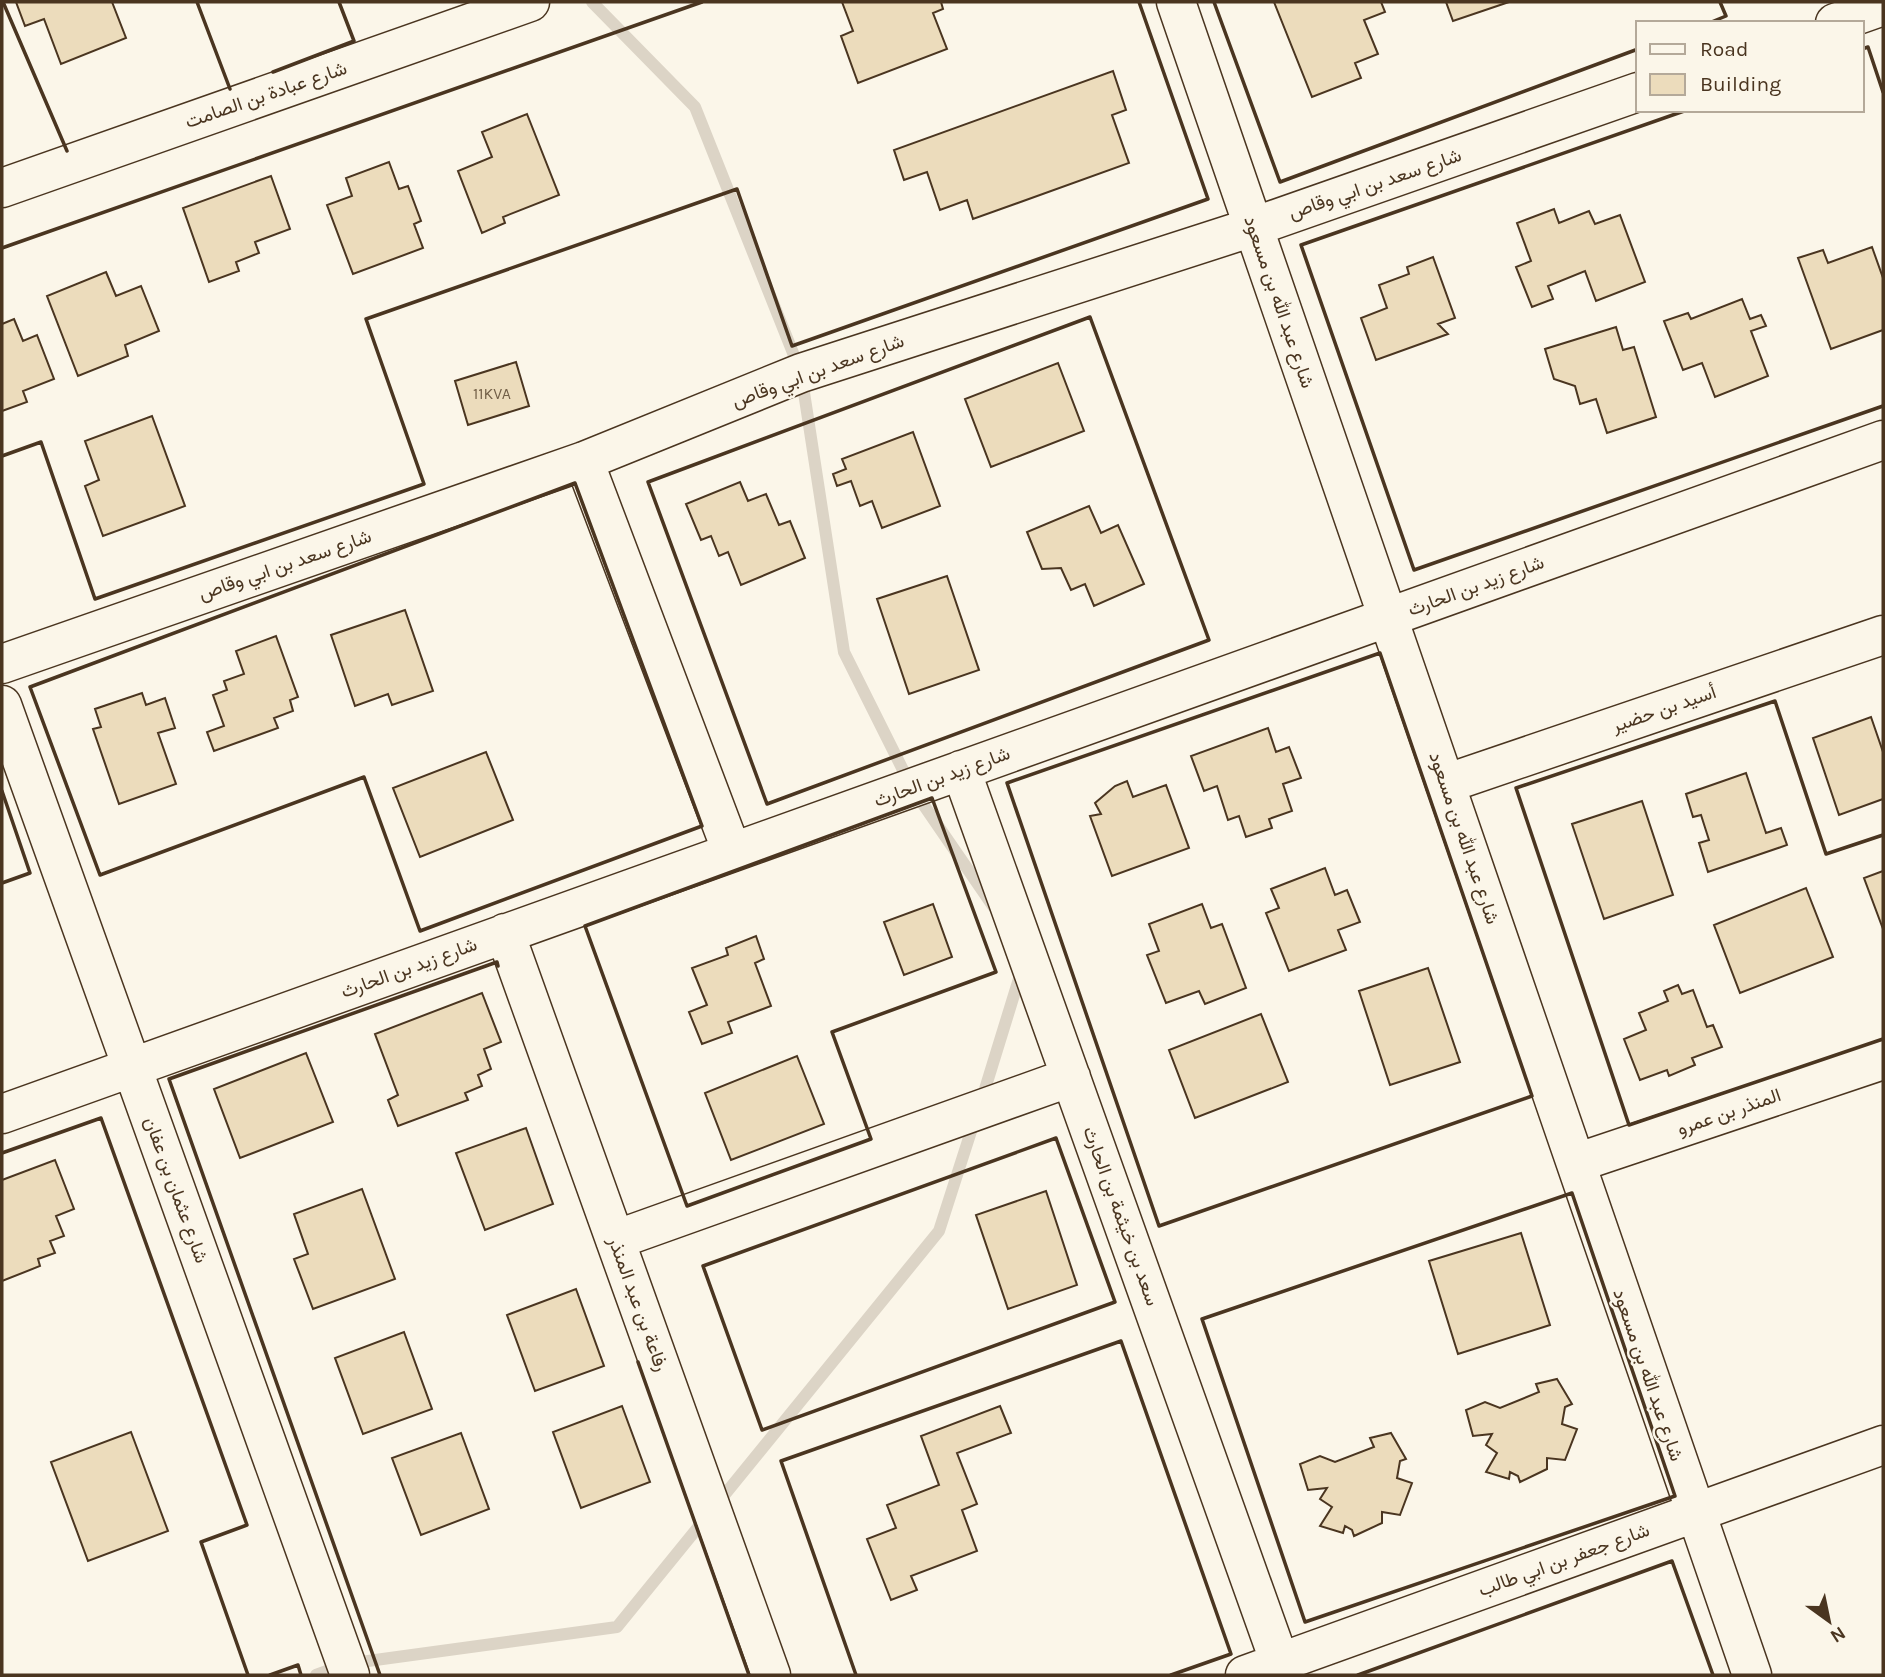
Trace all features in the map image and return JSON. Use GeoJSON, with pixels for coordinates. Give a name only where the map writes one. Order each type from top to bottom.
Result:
{"type":"FeatureCollection","features":[{"type":"Feature","properties":{"kind":"street","name":"شارع عبادة بن الصامت"},"geometry":{"type":"LineString","coordinates":[[2,188],[530,2]]}},
{"type":"Feature","properties":{"kind":"street","name":"شارع عبد الله بن مسعود"},"geometry":{"type":"LineString","coordinates":[[1176,2],[1752,1675]]}},
{"type":"Feature","properties":{"kind":"street"},"geometry":{"type":"LineString","coordinates":[[1841,21],[1883,6]]}},
{"type":"Feature","properties":{"kind":"street","name":"شارع سعد بن ابي وقاص"},"geometry":{"type":"LineString","coordinates":[[2,664],[584,461],[801,373],[1253,227],[1636,93]]}},
{"type":"Feature","properties":{"kind":"street","name":"شارع زيد بن الحارث"},"geometry":{"type":"LineString","coordinates":[[2,1114],[1883,440]]}},
{"type":"Feature","properties":{"kind":"street"},"geometry":{"type":"LineString","coordinates":[[584,461],[732,852]]}},
{"type":"Feature","properties":{"kind":"street","name":"أسيد بن حضير"},"geometry":{"type":"LineString","coordinates":[[1445,784],[1883,635]]}},
{"type":"Feature","properties":{"kind":"street","name":"شارع عثمان بن عفان"},"geometry":{"type":"LineString","coordinates":[[2,705],[351,1675]]}},
{"type":"Feature","properties":{"kind":"street","name":"سعد بن خيثمة بن الحارث"},"geometry":{"type":"LineString","coordinates":[[961,770],[1071,1077],[1263,1669]]}},
{"type":"Feature","properties":{"kind":"street","name":"رفاعة بن عبد المنذر"},"geometry":{"type":"LineString","coordinates":[[505,933],[771,1675]]}},
{"type":"Feature","properties":{"kind":"street","name":"المنذر بن عمرو"},"geometry":{"type":"LineString","coordinates":[[1576,1163],[1883,1060]]}},
{"type":"Feature","properties":{"kind":"street"},"geometry":{"type":"LineString","coordinates":[[615,1240],[1071,1077]]}},
{"type":"Feature","properties":{"kind":"street","name":"شارع جعفر بن ابي طالب"},"geometry":{"type":"LineString","coordinates":[[1263,1669],[1883,1445]]}},
{"type":"Feature","properties":{"kind":"building"},"geometry":{"type":"Polygon","coordinates":[[[16,2],[112,2],[126,38],[61,64],[44,19],[25,26],[16,2]]]}},
{"type":"Feature","properties":{"kind":"building"},"geometry":{"type":"Polygon","coordinates":[[[842,2],[941,2],[943,9],[933,13],[947,49],[858,83],[841,36],[853,31],[842,2]]]}},
{"type":"Feature","properties":{"kind":"building"},"geometry":{"type":"Polygon","coordinates":[[[1274,2],[1381,2],[1385,12],[1364,20],[1378,54],[1355,63],[1361,78],[1312,97],[1274,2]]]}},
{"type":"Feature","properties":{"kind":"building"},"geometry":{"type":"Polygon","coordinates":[[[1446,2],[1509,2],[1453,21],[1446,2]]]}},
{"type":"Feature","properties":{"kind":"building"},"geometry":{"type":"Polygon","coordinates":[[[1113,71],[1126,110],[1112,115],[1129,163],[973,219],[967,200],[940,210],[927,172],[904,180],[894,150],[1113,71]]]}},
{"type":"Feature","properties":{"kind":"building"},"geometry":{"type":"Polygon","coordinates":[[[527,114],[559,195],[503,217],[505,223],[482,233],[458,171],[492,157],[482,132],[527,114]]]}},
{"type":"Feature","properties":{"kind":"building"},"geometry":{"type":"Polygon","coordinates":[[[389,162],[399,189],[408,186],[421,221],[414,224],[423,248],[353,274],[327,205],[352,196],[346,178],[389,162]]]}},
{"type":"Feature","properties":{"kind":"building"},"geometry":{"type":"Polygon","coordinates":[[[271,176],[290,229],[255,242],[259,253],[236,262],[239,271],[209,282],[183,208],[271,176]]]}},
{"type":"Feature","properties":{"kind":"building"},"geometry":{"type":"Polygon","coordinates":[[[1554,209],[1559,223],[1589,211],[1595,224],[1620,215],[1645,282],[1596,301],[1585,271],[1548,286],[1553,299],[1532,307],[1516,267],[1531,261],[1517,223],[1554,209]]]}},
{"type":"Feature","properties":{"kind":"building"},"geometry":{"type":"Polygon","coordinates":[[[1872,247],[1883,278],[1883,330],[1831,349],[1798,258],[1823,250],[1828,263],[1872,247]]]}},
{"type":"Feature","properties":{"kind":"building"},"geometry":{"type":"Polygon","coordinates":[[[1433,257],[1455,318],[1438,324],[1448,334],[1376,360],[1361,318],[1387,308],[1379,285],[1409,274],[1407,267],[1433,257]]]}},
{"type":"Feature","properties":{"kind":"building"},"geometry":{"type":"Polygon","coordinates":[[[106,272],[116,296],[141,286],[159,331],[125,345],[128,356],[78,376],[47,296],[106,272]]]}},
{"type":"Feature","properties":{"kind":"building"},"geometry":{"type":"Polygon","coordinates":[[[1742,299],[1750,319],[1761,315],[1766,326],[1751,331],[1768,376],[1715,397],[1702,363],[1683,370],[1664,321],[1688,313],[1691,319],[1742,299]]]}},
{"type":"Feature","properties":{"kind":"building"},"geometry":{"type":"Polygon","coordinates":[[[14,319],[23,341],[37,335],[54,379],[23,391],[27,402],[2,411],[2,324],[14,319]]]}},
{"type":"Feature","properties":{"kind":"building"},"geometry":{"type":"Polygon","coordinates":[[[1616,327],[1623,350],[1634,347],[1656,417],[1607,433],[1596,399],[1580,404],[1575,386],[1554,379],[1545,349],[1616,327]]]}},
{"type":"Feature","properties":{"kind":"building"},"geometry":{"type":"Polygon","coordinates":[[[516,362],[529,406],[468,425],[455,381],[516,362]]]}},
{"type":"Feature","properties":{"kind":"building"},"geometry":{"type":"Polygon","coordinates":[[[1058,363],[1084,431],[991,467],[965,399],[1058,363]]]}},
{"type":"Feature","properties":{"kind":"building"},"geometry":{"type":"Polygon","coordinates":[[[152,416],[185,506],[103,536],[85,486],[99,480],[85,441],[152,416]]]}},
{"type":"Feature","properties":{"kind":"building"},"geometry":{"type":"Polygon","coordinates":[[[913,432],[940,506],[882,528],[872,501],[860,506],[851,481],[837,486],[833,474],[846,469],[842,459],[913,432]]]}},
{"type":"Feature","properties":{"kind":"building"},"geometry":{"type":"Polygon","coordinates":[[[740,482],[748,501],[766,494],[779,525],[790,521],[805,558],[741,585],[728,552],[719,556],[711,536],[701,540],[686,504],[740,482]]]}},
{"type":"Feature","properties":{"kind":"building"},"geometry":{"type":"Polygon","coordinates":[[[1089,506],[1101,533],[1118,525],[1144,584],[1094,606],[1085,584],[1071,590],[1061,568],[1042,569],[1027,532],[1089,506]]]}},
{"type":"Feature","properties":{"kind":"building"},"geometry":{"type":"Polygon","coordinates":[[[947,576],[979,670],[909,694],[877,599],[947,576]]]}},
{"type":"Feature","properties":{"kind":"building"},"geometry":{"type":"Polygon","coordinates":[[[405,610],[433,691],[392,705],[388,694],[355,706],[331,635],[405,610]]]}},
{"type":"Feature","properties":{"kind":"building"},"geometry":{"type":"Polygon","coordinates":[[[276,636],[298,697],[290,700],[293,711],[274,718],[278,728],[214,751],[207,732],[224,726],[213,695],[227,690],[224,681],[244,674],[236,651],[276,636]]]}},
{"type":"Feature","properties":{"kind":"building"},"geometry":{"type":"Polygon","coordinates":[[[142,693],[146,705],[165,698],[175,728],[158,733],[176,784],[119,804],[93,729],[101,727],[95,709],[142,693]]]}},
{"type":"Feature","properties":{"kind":"building"},"geometry":{"type":"Polygon","coordinates":[[[1871,717],[1883,752],[1883,799],[1839,815],[1813,738],[1871,717]]]}},
{"type":"Feature","properties":{"kind":"building"},"geometry":{"type":"Polygon","coordinates":[[[1268,728],[1276,752],[1289,747],[1301,778],[1283,784],[1292,811],[1269,819],[1272,828],[1246,837],[1239,816],[1228,820],[1217,786],[1204,791],[1191,756],[1268,728]]]}},
{"type":"Feature","properties":{"kind":"building"},"geometry":{"type":"Polygon","coordinates":[[[486,752],[513,820],[420,857],[393,788],[486,752]]]}},
{"type":"Feature","properties":{"kind":"building"},"geometry":{"type":"Polygon","coordinates":[[[1746,773],[1766,833],[1781,828],[1787,845],[1708,872],[1699,843],[1709,840],[1701,815],[1693,817],[1686,794],[1746,773]]]}},
{"type":"Feature","properties":{"kind":"building"},"geometry":{"type":"Polygon","coordinates":[[[1127,781],[1133,797],[1166,785],[1189,848],[1112,876],[1090,816],[1101,814],[1095,803],[1115,786],[1127,781]]]}},
{"type":"Feature","properties":{"kind":"building"},"geometry":{"type":"Polygon","coordinates":[[[1642,801],[1673,895],[1604,919],[1572,824],[1642,801]]]}},
{"type":"Feature","properties":{"kind":"building"},"geometry":{"type":"Polygon","coordinates":[[[1325,868],[1335,895],[1347,890],[1360,922],[1338,930],[1346,950],[1289,971],[1266,913],[1279,908],[1271,889],[1325,868]]]}},
{"type":"Feature","properties":{"kind":"building"},"geometry":{"type":"Polygon","coordinates":[[[1883,871],[1883,929],[1864,878],[1883,871]]]}},
{"type":"Feature","properties":{"kind":"building"},"geometry":{"type":"Polygon","coordinates":[[[1806,888],[1833,957],[1740,993],[1714,925],[1806,888]]]}},
{"type":"Feature","properties":{"kind":"building"},"geometry":{"type":"Polygon","coordinates":[[[933,904],[952,957],[904,975],[884,922],[933,904]]]}},
{"type":"Feature","properties":{"kind":"building"},"geometry":{"type":"Polygon","coordinates":[[[1202,904],[1211,928],[1222,924],[1246,988],[1205,1004],[1199,991],[1166,1003],[1147,955],[1159,951],[1149,924],[1202,904]]]}},
{"type":"Feature","properties":{"kind":"building"},"geometry":{"type":"Polygon","coordinates":[[[756,936],[764,959],[755,963],[771,1006],[728,1022],[732,1033],[702,1044],[689,1012],[707,1005],[692,968],[728,955],[726,948],[756,936]]]}},
{"type":"Feature","properties":{"kind":"building"},"geometry":{"type":"Polygon","coordinates":[[[1428,968],[1460,1062],[1390,1085],[1359,991],[1428,968]]]}},
{"type":"Feature","properties":{"kind":"building"},"geometry":{"type":"Polygon","coordinates":[[[1678,985],[1682,994],[1693,990],[1707,1027],[1713,1025],[1722,1047],[1692,1058],[1695,1065],[1669,1076],[1667,1070],[1640,1080],[1624,1039],[1646,1030],[1639,1013],[1668,1001],[1664,991],[1678,985]]]}},
{"type":"Feature","properties":{"kind":"building"},"geometry":{"type":"Polygon","coordinates":[[[482,993],[501,1042],[484,1049],[491,1069],[478,1075],[482,1086],[465,1093],[468,1100],[398,1126],[388,1100],[398,1095],[375,1034],[482,993]]]}},
{"type":"Feature","properties":{"kind":"building"},"geometry":{"type":"Polygon","coordinates":[[[1261,1014],[1288,1082],[1195,1118],[1169,1050],[1261,1014]]]}},
{"type":"Feature","properties":{"kind":"building"},"geometry":{"type":"Polygon","coordinates":[[[306,1053],[333,1122],[240,1158],[214,1089],[306,1053]]]}},
{"type":"Feature","properties":{"kind":"building"},"geometry":{"type":"Polygon","coordinates":[[[797,1056],[824,1124],[731,1160],[705,1093],[797,1056]]]}},
{"type":"Feature","properties":{"kind":"building"},"geometry":{"type":"Polygon","coordinates":[[[526,1128],[553,1204],[485,1230],[456,1153],[526,1128]]]}},
{"type":"Feature","properties":{"kind":"building"},"geometry":{"type":"Polygon","coordinates":[[[55,1160],[74,1209],[56,1216],[64,1236],[50,1241],[55,1253],[38,1259],[40,1266],[2,1281],[2,1180],[55,1160]]]}},
{"type":"Feature","properties":{"kind":"building"},"geometry":{"type":"Polygon","coordinates":[[[362,1189],[395,1279],[313,1309],[294,1259],[308,1254],[294,1214],[362,1189]]]}},
{"type":"Feature","properties":{"kind":"building"},"geometry":{"type":"Polygon","coordinates":[[[1046,1191],[1077,1285],[1008,1309],[976,1215],[1046,1191]]]}},
{"type":"Feature","properties":{"kind":"building"},"geometry":{"type":"Polygon","coordinates":[[[1521,1233],[1550,1325],[1458,1354],[1429,1261],[1521,1233]]]}},
{"type":"Feature","properties":{"kind":"building"},"geometry":{"type":"Polygon","coordinates":[[[576,1289],[604,1366],[535,1391],[507,1315],[576,1289]]]}},
{"type":"Feature","properties":{"kind":"building"},"geometry":{"type":"Polygon","coordinates":[[[404,1332],[432,1409],[363,1434],[335,1358],[404,1332]]]}},
{"type":"Feature","properties":{"kind":"building"},"geometry":{"type":"Polygon","coordinates":[[[1557,1379],[1572,1404],[1565,1407],[1562,1424],[1577,1429],[1565,1460],[1547,1458],[1547,1469],[1520,1482],[1518,1476],[1510,1472],[1509,1479],[1486,1472],[1497,1453],[1486,1445],[1492,1434],[1473,1436],[1466,1410],[1485,1402],[1500,1408],[1539,1392],[1536,1384],[1557,1379]]]}},
{"type":"Feature","properties":{"kind":"building"},"geometry":{"type":"Polygon","coordinates":[[[622,1406],[650,1482],[581,1508],[553,1432],[622,1406]]]}},
{"type":"Feature","properties":{"kind":"building"},"geometry":{"type":"Polygon","coordinates":[[[1000,1406],[1011,1433],[957,1453],[977,1504],[962,1510],[977,1551],[911,1576],[917,1590],[891,1600],[867,1539],[896,1528],[887,1505],[939,1485],[921,1436],[1000,1406]]]}},
{"type":"Feature","properties":{"kind":"building"},"geometry":{"type":"Polygon","coordinates":[[[131,1432],[168,1531],[88,1561],[51,1462],[131,1432]]]}},
{"type":"Feature","properties":{"kind":"building"},"geometry":{"type":"Polygon","coordinates":[[[461,1433],[489,1509],[421,1535],[392,1458],[461,1433]]]}},
{"type":"Feature","properties":{"kind":"building"},"geometry":{"type":"Polygon","coordinates":[[[1391,1433],[1406,1459],[1400,1461],[1397,1478],[1412,1483],[1400,1515],[1382,1512],[1382,1523],[1354,1536],[1352,1530],[1345,1526],[1343,1533],[1320,1526],[1332,1507],[1320,1499],[1327,1488],[1308,1490],[1300,1464],[1320,1456],[1335,1462],[1374,1447],[1370,1438],[1391,1433]]]}},
{"type":"Feature","properties":{"kind":"waterway"},"geometry":{"type":"LineString","coordinates":[[592,2],[695,107],[801,373],[844,652],[912,788],[993,906]]}},
{"type":"Feature","properties":{"kind":"waterway"},"geometry":{"type":"LineString","coordinates":[[981,1102],[1022,969]]}},
{"type":"Feature","properties":{"kind":"waterway"},"geometry":{"type":"LineString","coordinates":[[316,1675],[346,1664],[617,1627],[939,1231],[975,1119]]}},
{"type":"Feature","properties":{"kind":"wall"},"geometry":{"type":"LineString","coordinates":[[3,2],[67,151]]}},
{"type":"Feature","properties":{"kind":"wall"},"geometry":{"type":"LineString","coordinates":[[197,2],[230,89]]}},
{"type":"Feature","properties":{"kind":"wall"},"geometry":{"type":"LineString","coordinates":[[273,72],[354,41],[339,2]]}},
{"type":"Feature","properties":{"kind":"wall"},"geometry":{"type":"LineString","coordinates":[[2,248],[702,2]]}},
{"type":"Feature","properties":{"kind":"wall"},"geometry":{"type":"LineString","coordinates":[[2,456],[41,442],[95,599],[424,484],[366,319],[737,189],[792,346],[1208,199],[1139,2]]}},
{"type":"Feature","properties":{"kind":"wall"},"geometry":{"type":"LineString","coordinates":[[1214,2],[1280,182],[1636,50]]}},
{"type":"Feature","properties":{"kind":"wall"},"geometry":{"type":"LineString","coordinates":[[1714,21],[1726,16],[1720,2]]}},
{"type":"Feature","properties":{"kind":"wall"},"geometry":{"type":"LineString","coordinates":[[1864,48],[1868,47],[1883,92]]}},
{"type":"Feature","properties":{"kind":"wall"},"geometry":{"type":"LineString","coordinates":[[1681,112],[1301,245],[1414,570],[1883,406]]}},
{"type":"Feature","properties":{"kind":"wall"},"geometry":{"type":"LineString","coordinates":[[1090,317],[1209,640],[767,804],[648,482],[1090,317]]}},
{"type":"Feature","properties":{"kind":"wall"},"geometry":{"type":"LineString","coordinates":[[575,483],[702,826],[420,931],[364,777],[100,875],[30,687],[575,483]]}},
{"type":"Feature","properties":{"kind":"wall"},"geometry":{"type":"LineString","coordinates":[[1380,653],[1532,1096],[1159,1226],[1007,783],[1380,653]]}},
{"type":"Feature","properties":{"kind":"wall"},"geometry":{"type":"LineString","coordinates":[[1883,835],[1826,854],[1775,701],[1516,788],[1629,1125],[1883,1039]]}},
{"type":"Feature","properties":{"kind":"wall"},"geometry":{"type":"LineString","coordinates":[[2,791],[30,873],[2,883]]}},
{"type":"Feature","properties":{"kind":"wall"},"geometry":{"type":"LineString","coordinates":[[932,798],[996,972],[832,1032],[871,1139],[687,1206],[585,926],[932,798]]}},
{"type":"Feature","properties":{"kind":"wall"},"geometry":{"type":"LineString","coordinates":[[380,1675],[169,1079],[497,962],[498,966]]}},
{"type":"Feature","properties":{"kind":"wall"},"geometry":{"type":"LineString","coordinates":[[2,1153],[101,1118],[247,1525],[201,1542],[248,1675]]}},
{"type":"Feature","properties":{"kind":"wall"},"geometry":{"type":"LineString","coordinates":[[1056,1138],[1115,1302],[762,1430],[703,1266],[1056,1138]]}},
{"type":"Feature","properties":{"kind":"wall"},"geometry":{"type":"LineString","coordinates":[[1572,1193],[1675,1496],[1305,1622],[1202,1319],[1572,1193]]}},
{"type":"Feature","properties":{"kind":"wall"},"geometry":{"type":"LineString","coordinates":[[856,1675],[781,1461],[1121,1341],[1231,1654],[1171,1675]]}},
{"type":"Feature","properties":{"kind":"wall"},"geometry":{"type":"LineString","coordinates":[[638,1362],[749,1675]]}},
{"type":"Feature","properties":{"kind":"wall"},"geometry":{"type":"LineString","coordinates":[[1358,1675],[1672,1561],[1713,1675]]}},
{"type":"Feature","properties":{"kind":"wall"},"geometry":{"type":"LineString","coordinates":[[270,1675],[298,1665],[301,1675]]}}]}
